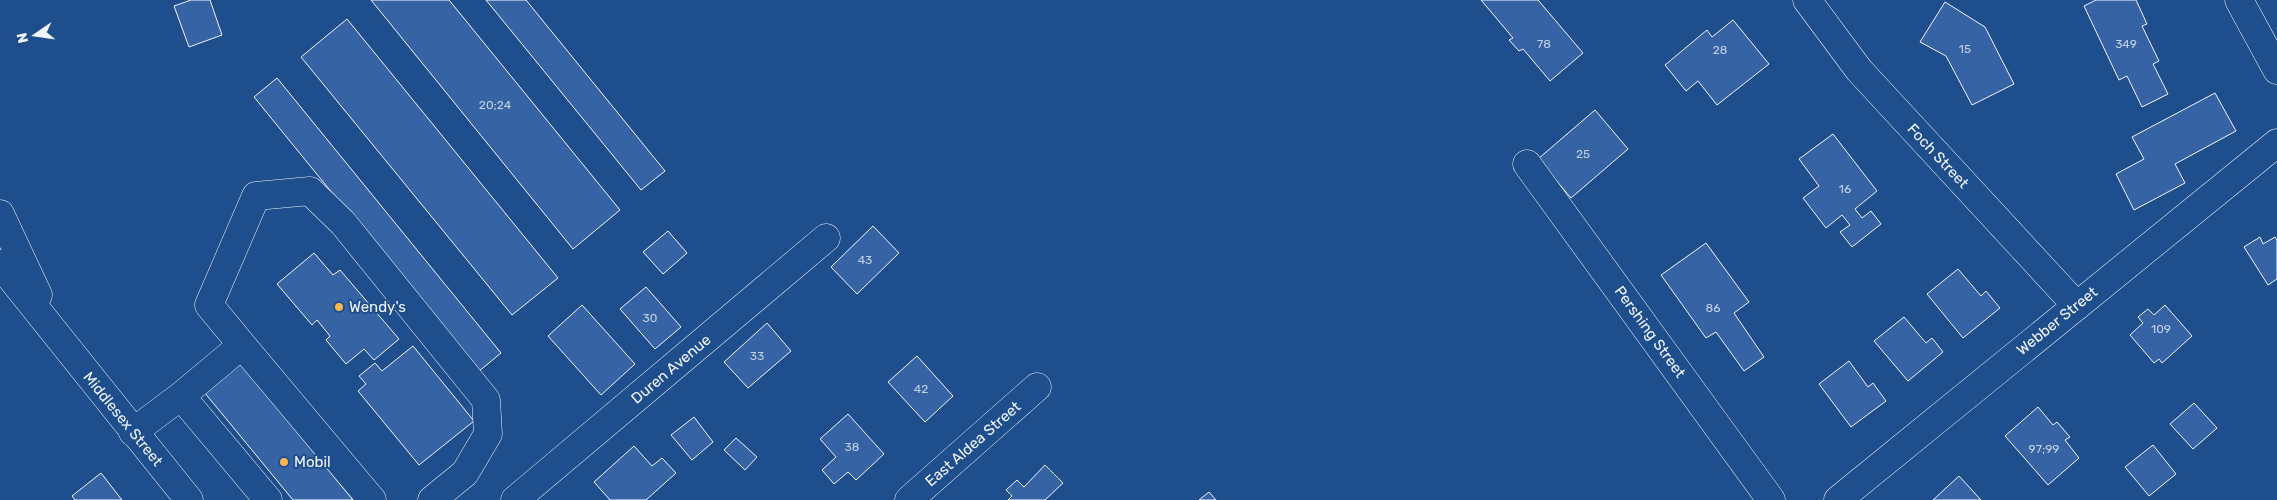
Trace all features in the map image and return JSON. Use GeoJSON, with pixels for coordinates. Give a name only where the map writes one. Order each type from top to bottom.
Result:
{"type":"FeatureCollection","features":[{"type":"Feature","properties":{"kind":"street","name":"Foch Street"},"geometry":{"type":"LineString","coordinates":[[1807,0],[1858,70],[2077,306]]}},
{"type":"Feature","properties":{"kind":"street"},"geometry":{"type":"LineString","coordinates":[[2239,0],[2277,70]]}},
{"type":"Feature","properties":{"kind":"street","name":"Webber Street"},"geometry":{"type":"LineString","coordinates":[[1838,500],[2277,143]]}},
{"type":"Feature","properties":{"kind":"street","name":"Pershing Street"},"geometry":{"type":"LineString","coordinates":[[1527,164],[1771,500]]}},
{"type":"Feature","properties":{"kind":"street"},"geometry":{"type":"LineString","coordinates":[[372,500],[209,305],[256,196],[310,191],[343,223],[486,400],[488,434],[465,473],[432,500]]}},
{"type":"Feature","properties":{"kind":"street","name":"Middlesex Street"},"geometry":{"type":"LineString","coordinates":[[0,214],[58,337]]}},
{"type":"Feature","properties":{"kind":"street","name":"Duren Avenue"},"geometry":{"type":"LineString","coordinates":[[515,500],[826,238]]}},
{"type":"Feature","properties":{"kind":"street","name":"Middlesex Street"},"geometry":{"type":"LineString","coordinates":[[0,264],[189,500]]}},
{"type":"Feature","properties":{"kind":"street"},"geometry":{"type":"LineString","coordinates":[[133,432],[181,396],[242,344]]}},
{"type":"Feature","properties":{"kind":"street","name":"East Aldea Street"},"geometry":{"type":"LineString","coordinates":[[909,500],[1037,387]]}},
{"type":"Feature","properties":{"kind":"street"},"geometry":{"type":"LineString","coordinates":[[181,396],[268,500]]}},
{"type":"Feature","properties":{"kind":"building"},"geometry":{"type":"Polygon","coordinates":[[[191,0],[210,0],[222,35],[189,47],[174,6],[191,0]]]}},
{"type":"Feature","properties":{"kind":"building"},"geometry":{"type":"Polygon","coordinates":[[[371,0],[449,0],[620,210],[573,249],[371,0]]]}},
{"type":"Feature","properties":{"kind":"building"},"geometry":{"type":"Polygon","coordinates":[[[486,0],[526,0],[665,171],[641,190],[486,0]]]}},
{"type":"Feature","properties":{"kind":"building"},"geometry":{"type":"Polygon","coordinates":[[[1481,0],[1538,0],[1583,53],[1550,81],[1523,49],[1519,51],[1509,40],[1513,38],[1481,0]]]}},
{"type":"Feature","properties":{"kind":"building"},"geometry":{"type":"Polygon","coordinates":[[[2096,0],[2136,0],[2147,24],[2142,26],[2159,61],[2153,64],[2168,94],[2142,107],[2127,76],[2119,80],[2084,6],[2096,0]]]}},
{"type":"Feature","properties":{"kind":"building"},"geometry":{"type":"Polygon","coordinates":[[[1945,2],[1985,27],[2014,84],[1972,105],[1946,56],[1920,42],[1945,2]]]}},
{"type":"Feature","properties":{"kind":"building"},"geometry":{"type":"Polygon","coordinates":[[[347,19],[558,278],[512,315],[301,57],[347,19]]]}},
{"type":"Feature","properties":{"kind":"building"},"geometry":{"type":"Polygon","coordinates":[[[1733,20],[1769,64],[1717,105],[1698,81],[1686,91],[1665,65],[1707,30],[1712,37],[1733,20]]]}},
{"type":"Feature","properties":{"kind":"building"},"geometry":{"type":"Polygon","coordinates":[[[277,78],[501,353],[478,372],[254,97],[277,78]]]}},
{"type":"Feature","properties":{"kind":"building"},"geometry":{"type":"Polygon","coordinates":[[[2215,93],[2236,131],[2175,164],[2185,183],[2134,210],[2116,174],[2144,159],[2132,137],[2215,93]]]}},
{"type":"Feature","properties":{"kind":"building"},"geometry":{"type":"Polygon","coordinates":[[[1595,110],[1628,149],[1571,198],[1538,159],[1595,110]]]}},
{"type":"Feature","properties":{"kind":"building"},"geometry":{"type":"Polygon","coordinates":[[[1833,134],[1877,191],[1855,209],[1862,218],[1871,211],[1881,224],[1852,247],[1840,232],[1850,225],[1842,215],[1826,228],[1803,198],[1819,186],[1799,159],[1833,134]]]}},
{"type":"Feature","properties":{"kind":"building"},"geometry":{"type":"Polygon","coordinates":[[[873,226],[899,253],[857,294],[831,267],[873,226]]]}},
{"type":"Feature","properties":{"kind":"building"},"geometry":{"type":"Polygon","coordinates":[[[668,231],[687,253],[663,274],[643,252],[668,231]]]}},
{"type":"Feature","properties":{"kind":"building"},"geometry":{"type":"Polygon","coordinates":[[[2260,237],[2263,244],[2275,237],[2277,240],[2277,279],[2268,285],[2244,247],[2260,237]]]}},
{"type":"Feature","properties":{"kind":"building"},"geometry":{"type":"Polygon","coordinates":[[[1706,243],[1749,302],[1734,313],[1764,357],[1744,371],[1716,332],[1706,338],[1661,275],[1706,243]]]}},
{"type":"Feature","properties":{"kind":"building"},"geometry":{"type":"Polygon","coordinates":[[[314,253],[333,275],[340,270],[399,339],[374,360],[364,349],[346,364],[326,340],[330,336],[317,320],[312,325],[277,284],[314,253]]]}},
{"type":"Feature","properties":{"kind":"building"},"geometry":{"type":"Polygon","coordinates":[[[1958,269],[1981,296],[1986,291],[2000,308],[1963,338],[1927,294],[1958,269]]]}},
{"type":"Feature","properties":{"kind":"building"},"geometry":{"type":"Polygon","coordinates":[[[646,287],[681,327],[655,349],[620,309],[646,287]]]}},
{"type":"Feature","properties":{"kind":"building"},"geometry":{"type":"Polygon","coordinates":[[[582,305],[635,364],[601,395],[548,336],[582,305]]]}},
{"type":"Feature","properties":{"kind":"building"},"geometry":{"type":"Polygon","coordinates":[[[2165,305],[2192,336],[2162,363],[2159,359],[2154,363],[2130,335],[2143,323],[2138,317],[2148,309],[2154,315],[2165,305]]]}},
{"type":"Feature","properties":{"kind":"building"},"geometry":{"type":"Polygon","coordinates":[[[1904,317],[1926,343],[1932,338],[1943,352],[1908,381],[1874,341],[1904,317]]]}},
{"type":"Feature","properties":{"kind":"building"},"geometry":{"type":"Polygon","coordinates":[[[767,323],[791,351],[748,388],[724,362],[767,323]]]}},
{"type":"Feature","properties":{"kind":"building"},"geometry":{"type":"Polygon","coordinates":[[[413,346],[474,421],[419,465],[358,391],[366,384],[359,376],[375,363],[382,371],[413,346]]]}},
{"type":"Feature","properties":{"kind":"building"},"geometry":{"type":"Polygon","coordinates":[[[917,356],[953,396],[925,422],[888,382],[917,356]]]}},
{"type":"Feature","properties":{"kind":"building"},"geometry":{"type":"Polygon","coordinates":[[[236,358],[353,500],[293,500],[200,387],[236,358]]]}},
{"type":"Feature","properties":{"kind":"building"},"geometry":{"type":"Polygon","coordinates":[[[1849,361],[1868,387],[1873,383],[1886,401],[1851,427],[1819,384],[1849,361]]]}},
{"type":"Feature","properties":{"kind":"building"},"geometry":{"type":"Polygon","coordinates":[[[2194,403],[2217,428],[2193,449],[2170,424],[2194,403]]]}},
{"type":"Feature","properties":{"kind":"building"},"geometry":{"type":"Polygon","coordinates":[[[2038,407],[2053,425],[2057,422],[2070,437],[2065,440],[2079,458],[2048,485],[2005,436],[2038,407]]]}},
{"type":"Feature","properties":{"kind":"building"},"geometry":{"type":"Polygon","coordinates":[[[848,414],[884,454],[856,480],[848,472],[834,484],[822,470],[836,457],[820,439],[848,414]]]}},
{"type":"Feature","properties":{"kind":"building"},"geometry":{"type":"Polygon","coordinates":[[[694,417],[713,442],[692,460],[671,435],[694,417]]]}},
{"type":"Feature","properties":{"kind":"building"},"geometry":{"type":"Polygon","coordinates":[[[736,438],[757,457],[745,470],[724,450],[736,438]]]}},
{"type":"Feature","properties":{"kind":"building"},"geometry":{"type":"Polygon","coordinates":[[[2153,445],[2176,474],[2149,496],[2125,467],[2153,445]]]}},
{"type":"Feature","properties":{"kind":"building"},"geometry":{"type":"Polygon","coordinates":[[[634,446],[652,466],[662,458],[676,473],[646,500],[610,500],[594,482],[634,446]]]}},
{"type":"Feature","properties":{"kind":"building"},"geometry":{"type":"Polygon","coordinates":[[[1045,465],[1063,483],[1045,500],[1008,500],[1012,496],[1006,490],[1017,480],[1024,487],[1045,465]]]}},
{"type":"Feature","properties":{"kind":"building"},"geometry":{"type":"Polygon","coordinates":[[[101,473],[122,500],[75,500],[72,496],[101,473]]]}},
{"type":"Feature","properties":{"kind":"building"},"geometry":{"type":"Polygon","coordinates":[[[1959,476],[1981,500],[1933,500],[1959,476]]]}},
{"type":"Feature","properties":{"kind":"building"},"geometry":{"type":"Polygon","coordinates":[[[1209,492],[1216,500],[1199,500],[1209,492]]]}},
{"type":"Feature","properties":{"kind":"place","name":"Wendy's"},"geometry":{"type":"Point","coordinates":[339,307]}},
{"type":"Feature","properties":{"kind":"place","name":"Mobil"},"geometry":{"type":"Point","coordinates":[284,462]}}]}
